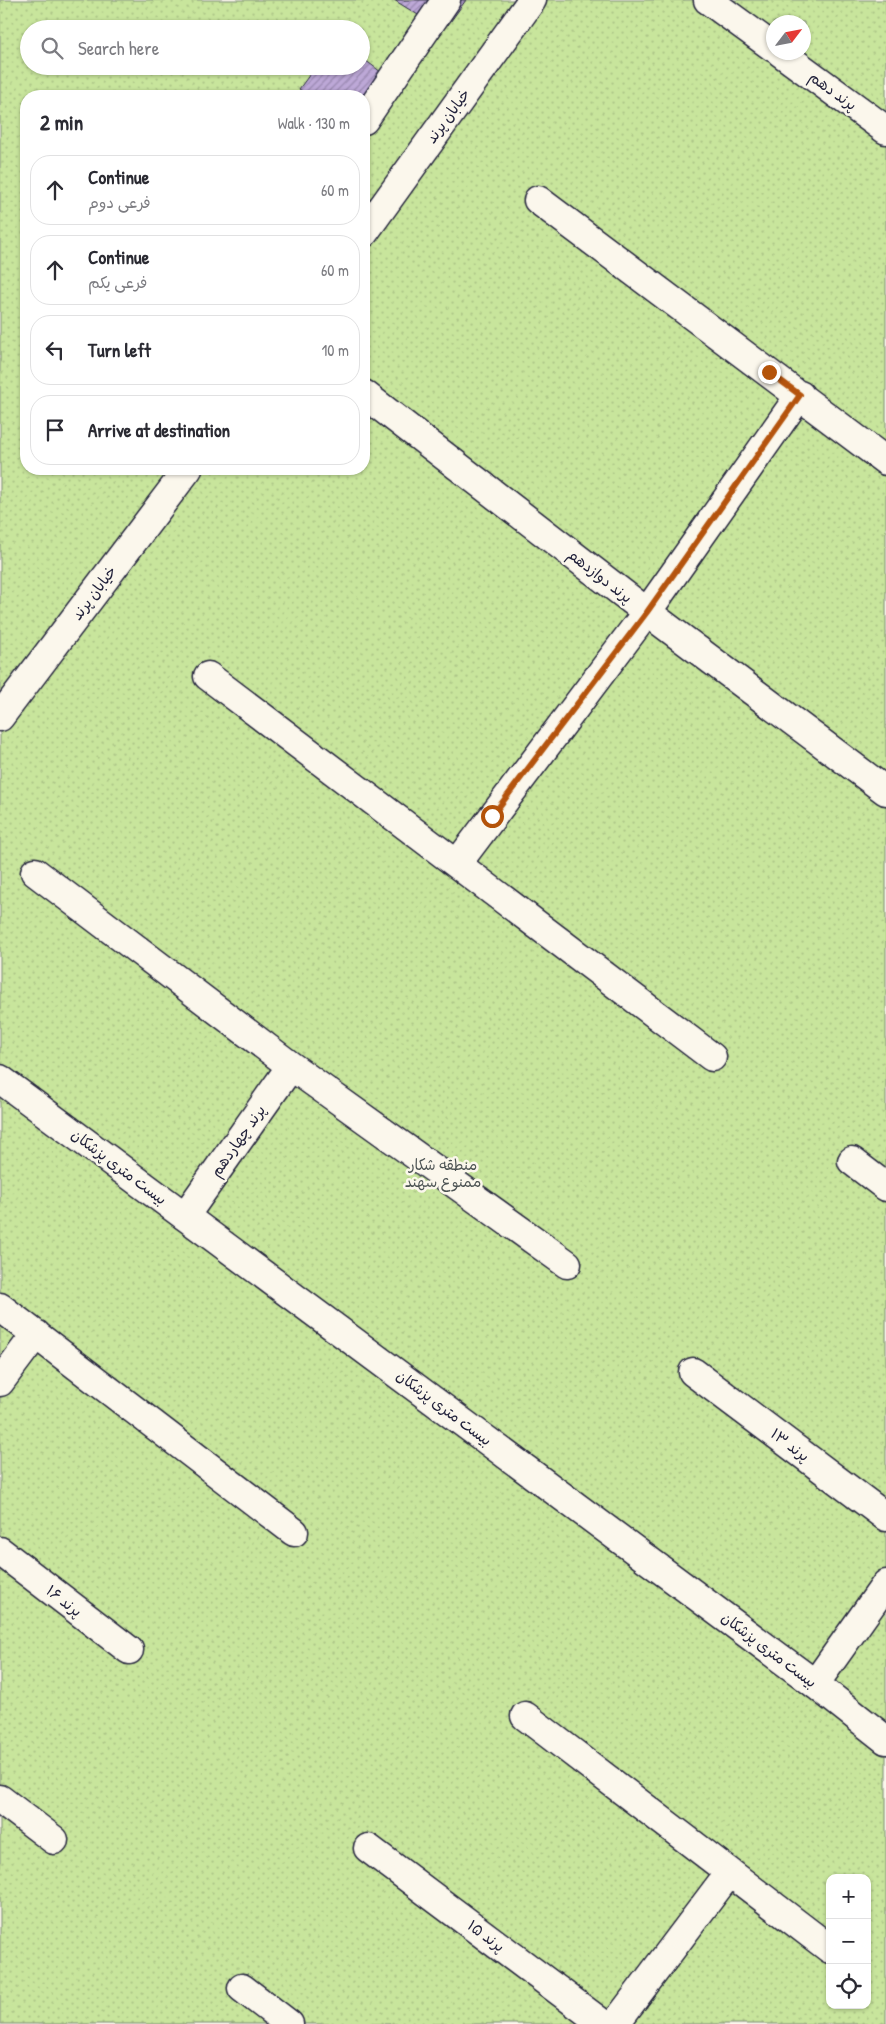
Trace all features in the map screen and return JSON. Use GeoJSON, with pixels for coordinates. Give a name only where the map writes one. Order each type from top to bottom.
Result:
{"type":"FeatureCollection","features":[{"type":"Feature","properties":{"kind":"street"},"geometry":{"type":"LineString","coordinates":[[370,111],[446,0]]}},
{"type":"Feature","properties":{"kind":"street","name":"خیابان پرند"},"geometry":{"type":"LineString","coordinates":[[370,225],[532,0]]}},
{"type":"Feature","properties":{"kind":"street"},"geometry":{"type":"LineString","coordinates":[[708,0],[766,42]]}},
{"type":"Feature","properties":{"kind":"street","name":"پرند دهم"},"geometry":{"type":"LineString","coordinates":[[791,60],[886,130]]}},
{"type":"Feature","properties":{"kind":"street"},"geometry":{"type":"LineString","coordinates":[[538,200],[886,461]]}},
{"type":"Feature","properties":{"kind":"street"},"geometry":{"type":"LineString","coordinates":[[456,864],[647,612],[800,395]]}},
{"type":"Feature","properties":{"kind":"street","name":"پرند دوازدهم"},"geometry":{"type":"LineString","coordinates":[[370,399],[647,612],[886,791]]}},
{"type":"Feature","properties":{"kind":"street","name":"خیابان پرند"},"geometry":{"type":"LineString","coordinates":[[0,717],[183,475]]}},
{"type":"Feature","properties":{"kind":"street"},"geometry":{"type":"LineString","coordinates":[[208,676],[712,1057]]}},
{"type":"Feature","properties":{"kind":"street"},"geometry":{"type":"LineString","coordinates":[[35,872],[291,1066],[567,1264]]}},
{"type":"Feature","properties":{"kind":"street","name":"پرند چهاردهم"},"geometry":{"type":"LineString","coordinates":[[185,1216],[291,1066]]}},
{"type":"Feature","properties":{"kind":"street","name":"بیست متری پزشکان"},"geometry":{"type":"LineString","coordinates":[[0,1079],[815,1684],[886,1740]]}},
{"type":"Feature","properties":{"kind":"street"},"geometry":{"type":"LineString","coordinates":[[852,1161],[886,1187]]}},
{"type":"Feature","properties":{"kind":"street"},"geometry":{"type":"LineString","coordinates":[[0,1307],[294,1532]]}},
{"type":"Feature","properties":{"kind":"street"},"geometry":{"type":"LineString","coordinates":[[0,1382],[36,1334]]}},
{"type":"Feature","properties":{"kind":"street","name":"پرند ۱۳"},"geometry":{"type":"LineString","coordinates":[[693,1372],[886,1517]]}},
{"type":"Feature","properties":{"kind":"street","name":"پرند ۱۶"},"geometry":{"type":"LineString","coordinates":[[0,1551],[129,1650]]}},
{"type":"Feature","properties":{"kind":"street"},"geometry":{"type":"LineString","coordinates":[[815,1684],[886,1584]]}},
{"type":"Feature","properties":{"kind":"street"},"geometry":{"type":"LineString","coordinates":[[525,1716],[826,1946]]}},
{"type":"Feature","properties":{"kind":"street"},"geometry":{"type":"LineString","coordinates":[[0,1799],[54,1840]]}},
{"type":"Feature","properties":{"kind":"street","name":"پرند ۱۵"},"geometry":{"type":"LineString","coordinates":[[368,1848],[603,2024]]}},
{"type":"Feature","properties":{"kind":"street"},"geometry":{"type":"LineString","coordinates":[[615,2024],[729,1873]]}},
{"type":"Feature","properties":{"kind":"street"},"geometry":{"type":"LineString","coordinates":[[242,1988],[289,2024]]}},
{"type":"Feature","properties":{"kind":"green space","name":"منطقه شکار ممنوع سهند"},"geometry":{"type":"Polygon","coordinates":[[[0,0],[886,0],[886,2024],[0,2024],[0,0]]]}},
{"type":"Feature","properties":{"kind":"building"},"geometry":{"type":"Polygon","coordinates":[[[394,0],[466,0],[448,25],[438,18],[431,23],[394,0]]]}},
{"type":"Feature","properties":{"kind":"building"},"geometry":{"type":"Polygon","coordinates":[[[370,64],[401,87],[370,128],[370,90],[299,89],[309,75],[370,75],[370,64]]]}},
{"type":"Feature","properties":{"kind":"route"},"geometry":{"type":"LineString","coordinates":[[492,816],[647,612],[800,395],[769,372]]}}]}
